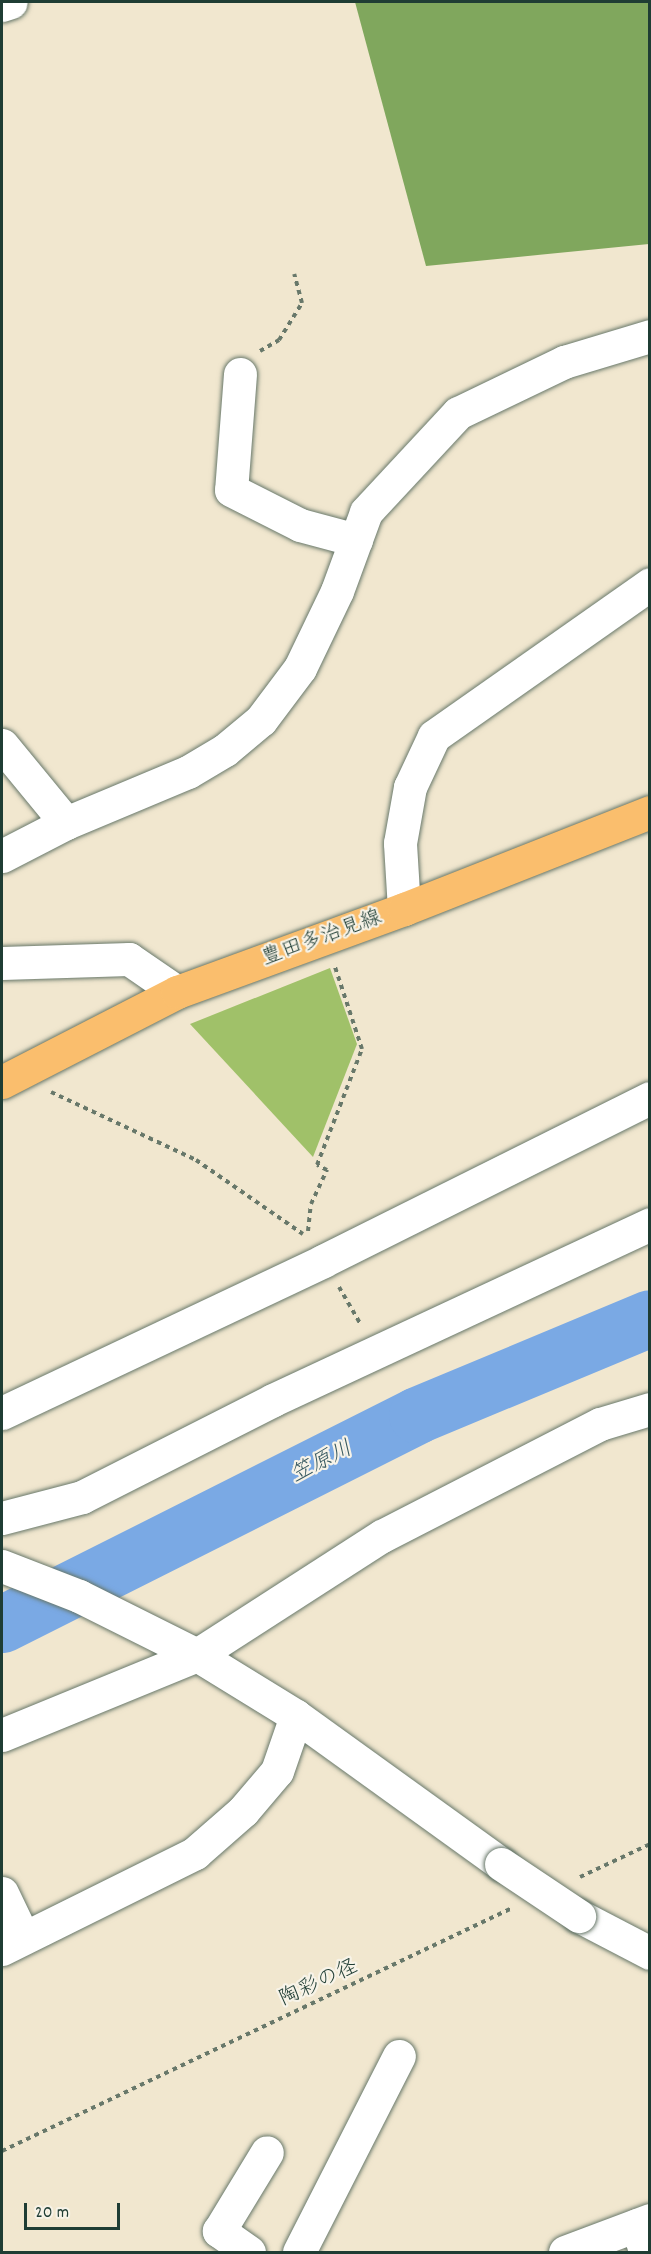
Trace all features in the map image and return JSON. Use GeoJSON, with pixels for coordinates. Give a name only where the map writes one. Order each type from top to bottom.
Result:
{"type":"FeatureCollection","features":[{"type":"Feature","properties":{"kind":"main road","name":"豊田多治見線"},"geometry":{"type":"LineString","coordinates":[[8,1078],[177,992],[404,909],[650,812]]}},
{"type":"Feature","properties":{"kind":"street"},"geometry":{"type":"LineString","coordinates":[[2,5],[11,2]]}},
{"type":"Feature","properties":{"kind":"street"},"geometry":{"type":"LineString","coordinates":[[2,856],[66,823],[188,772],[225,750],[261,720],[300,668],[337,591],[366,512],[458,413],[564,362],[650,336]]}},
{"type":"Feature","properties":{"kind":"street"},"geometry":{"type":"LineString","coordinates":[[240,374],[231,490],[300,525],[356,540]]}},
{"type":"Feature","properties":{"kind":"street"},"geometry":{"type":"LineString","coordinates":[[404,909],[402,832],[410,787],[434,736],[650,584]]}},
{"type":"Feature","properties":{"kind":"street"},"geometry":{"type":"LineString","coordinates":[[2,744],[66,823]]}},
{"type":"Feature","properties":{"kind":"street"},"geometry":{"type":"LineString","coordinates":[[2,963],[129,959],[177,992]]}},
{"type":"Feature","properties":{"kind":"street"},"geometry":{"type":"LineString","coordinates":[[2,1413],[323,1261],[650,1098]]}},
{"type":"Feature","properties":{"kind":"street"},"geometry":{"type":"LineString","coordinates":[[2,1518],[82,1497],[377,1351],[650,1224]]}},
{"type":"Feature","properties":{"kind":"street"},"geometry":{"type":"LineString","coordinates":[[2,1735],[197,1655],[382,1536],[600,1424],[650,1409]]}},
{"type":"Feature","properties":{"kind":"street"},"geometry":{"type":"LineString","coordinates":[[2,1566],[79,1596],[160,1634],[197,1655],[296,1716],[501,1864],[579,1916],[650,1953]]}},
{"type":"Feature","properties":{"kind":"street"},"geometry":{"type":"LineString","coordinates":[[2,1893],[12,1943],[195,1853],[243,1811],[277,1771],[296,1716]]}},
{"type":"Feature","properties":{"kind":"street"},"geometry":{"type":"LineString","coordinates":[[299,2253],[399,2056]]}},
{"type":"Feature","properties":{"kind":"street"},"geometry":{"type":"LineString","coordinates":[[249,2253],[219,2231],[267,2152]]}},
{"type":"Feature","properties":{"kind":"street"},"geometry":{"type":"LineString","coordinates":[[565,2253],[644,2233]]}},
{"type":"Feature","properties":{"kind":"path"},"geometry":{"type":"LineString","coordinates":[[240,374],[252,356],[279,340],[292,324],[302,303],[294,274]]}},
{"type":"Feature","properties":{"kind":"path"},"geometry":{"type":"LineString","coordinates":[[8,1078],[196,1160],[307,1239],[310,1204],[327,1170],[317,1165],[362,1049],[326,938]]}},
{"type":"Feature","properties":{"kind":"path"},"geometry":{"type":"LineString","coordinates":[[323,1261],[377,1351]]}},
{"type":"Feature","properties":{"kind":"path"},"geometry":{"type":"LineString","coordinates":[[574,1879],[650,1844]]}},
{"type":"Feature","properties":{"kind":"path","name":"陶彩の径"},"geometry":{"type":"LineString","coordinates":[[2,2151],[520,1905]]}},
{"type":"Feature","properties":{"kind":"green space"},"geometry":{"type":"Polygon","coordinates":[[[355,2],[649,2],[649,244],[426,266],[355,2]]]}},
{"type":"Feature","properties":{"kind":"green space"},"geometry":{"type":"Polygon","coordinates":[[[330,968],[357,1044],[313,1157],[190,1024],[330,968]]]}},
{"type":"Feature","properties":{"kind":"waterway","name":"笠原川"},"geometry":{"type":"LineString","coordinates":[[2,1624],[417,1415],[650,1318]]}}]}
